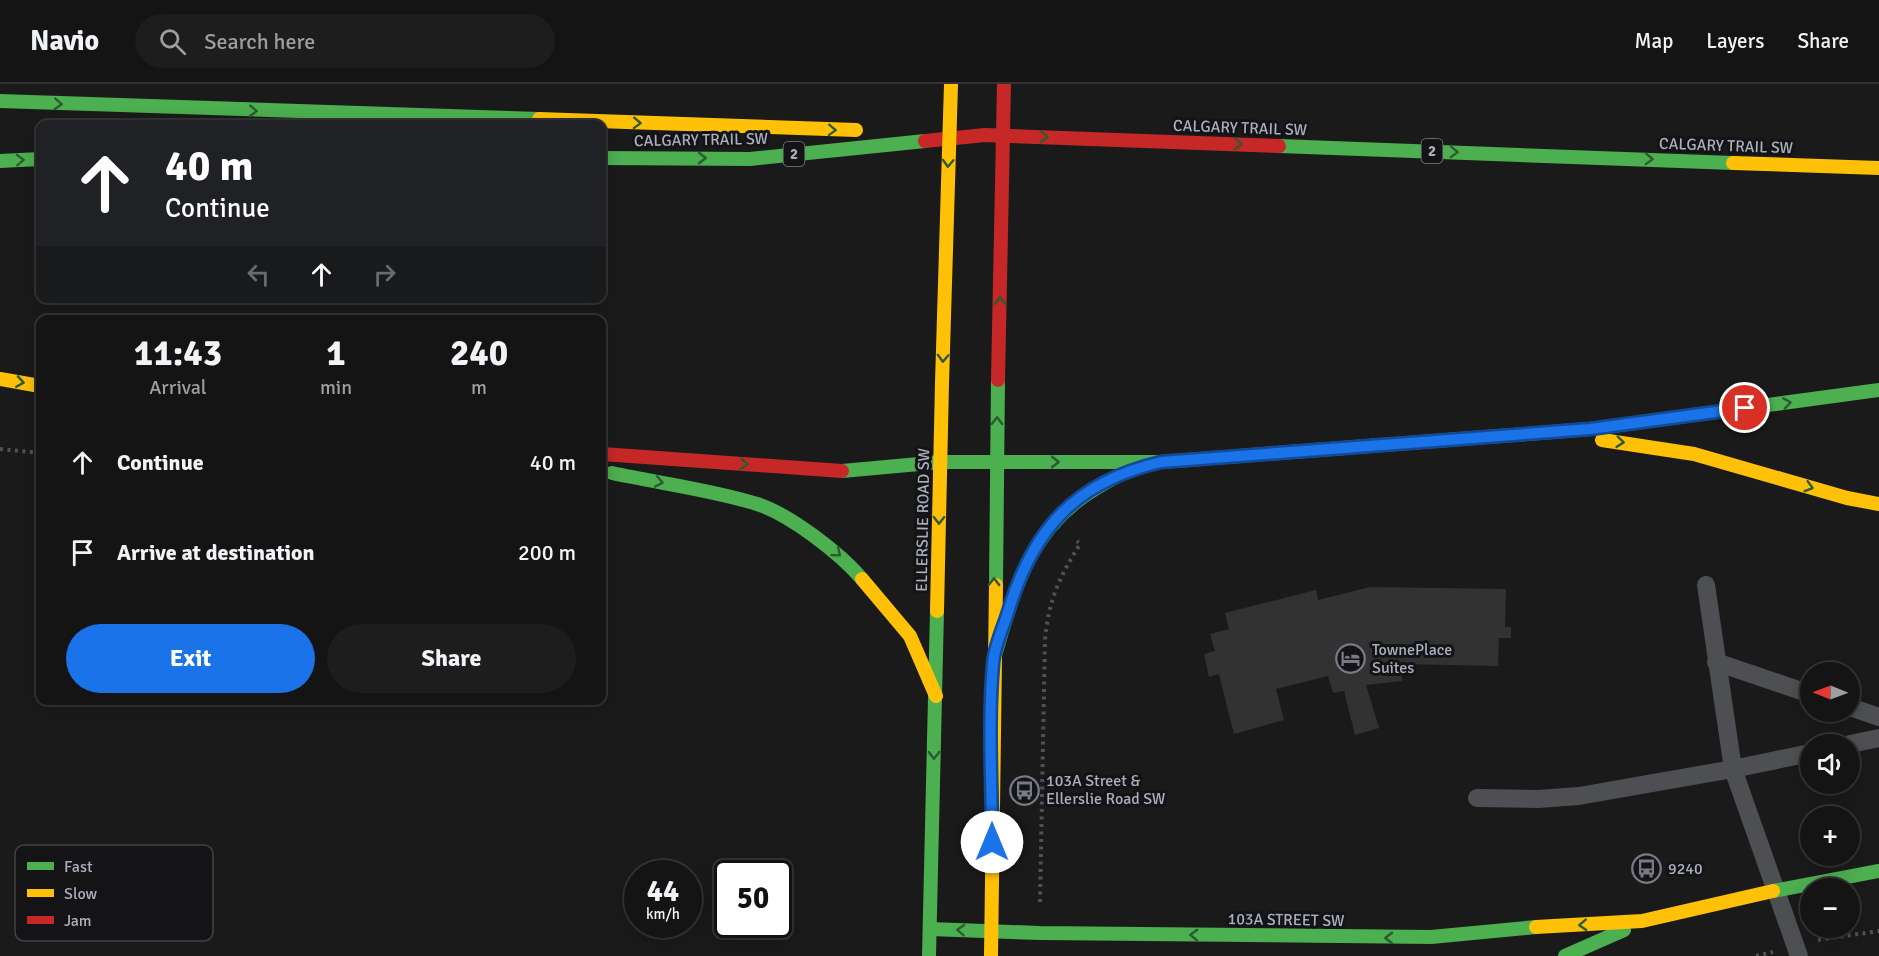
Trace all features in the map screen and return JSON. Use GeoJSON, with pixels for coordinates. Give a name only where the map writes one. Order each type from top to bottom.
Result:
{"type":"FeatureCollection","features":[{"type":"Feature","properties":{"kind":"main road","name":"ELLERSLIE ROAD SW"},"geometry":{"type":"LineString","coordinates":[[929,956],[951,84]]}},
{"type":"Feature","properties":{"kind":"main road"},"geometry":{"type":"LineString","coordinates":[[991,956],[993,662],[1004,84]]}},
{"type":"Feature","properties":{"kind":"main road"},"geometry":{"type":"LineString","coordinates":[[0,101],[552,120]]}},
{"type":"Feature","properties":{"kind":"main road"},"geometry":{"type":"LineString","coordinates":[[606,122],[985,135]]}},
{"type":"Feature","properties":{"kind":"main road","name":"CALGARY TRAIL SW"},"geometry":{"type":"LineString","coordinates":[[606,158],[750,159],[985,135],[1879,168]]}},
{"type":"Feature","properties":{"kind":"main road"},"geometry":{"type":"LineString","coordinates":[[0,161],[36,159]]}},
{"type":"Feature","properties":{"kind":"main road"},"geometry":{"type":"LineString","coordinates":[[0,379],[36,385]]}},
{"type":"Feature","properties":{"kind":"main road"},"geometry":{"type":"LineString","coordinates":[[606,454],[843,471],[941,462],[1161,462],[1541,434],[1879,390]]}},
{"type":"Feature","properties":{"kind":"main road"},"geometry":{"type":"LineString","coordinates":[[1541,434],[1643,445],[1694,454],[1847,498],[1879,504]]}},
{"type":"Feature","properties":{"kind":"main road"},"geometry":{"type":"LineString","coordinates":[[993,662],[1019,576],[1052,522],[1082,495],[1136,468],[1161,462]]}},
{"type":"Feature","properties":{"kind":"main road"},"geometry":{"type":"LineString","coordinates":[[606,472],[759,504],[818,538],[850,565],[909,636],[936,696]]}},
{"type":"Feature","properties":{"kind":"main road","name":"103A STREET SW"},"geometry":{"type":"LineString","coordinates":[[930,929],[992,932],[1403,938],[1642,921],[1777,890],[1879,871]]}},
{"type":"Feature","properties":{"kind":"main road","name":"103A STREET SW"},"geometry":{"type":"LineString","coordinates":[[1565,956],[1642,921]]}},
{"type":"Feature","properties":{"kind":"lane"},"geometry":{"type":"LineString","coordinates":[[1706,585],[1733,769],[1799,956]]}},
{"type":"Feature","properties":{"kind":"lane"},"geometry":{"type":"LineString","coordinates":[[1716,662],[1800,690]]}},
{"type":"Feature","properties":{"kind":"lane"},"geometry":{"type":"LineString","coordinates":[[1860,710],[1879,717]]}},
{"type":"Feature","properties":{"kind":"lane"},"geometry":{"type":"LineString","coordinates":[[1860,742],[1879,738]]}},
{"type":"Feature","properties":{"kind":"lane"},"geometry":{"type":"LineString","coordinates":[[1477,798],[1538,799],[1579,795],[1800,755]]}},
{"type":"Feature","properties":{"kind":"path"},"geometry":{"type":"LineString","coordinates":[[0,449],[36,453]]}},
{"type":"Feature","properties":{"kind":"path"},"geometry":{"type":"LineString","coordinates":[[1041,885],[1047,618],[1058,580],[1080,544],[1074,539]]}},
{"type":"Feature","properties":{"kind":"path"},"geometry":{"type":"LineString","coordinates":[[1821,939],[1879,931]]}},
{"type":"Feature","properties":{"kind":"path"},"geometry":{"type":"LineString","coordinates":[[1756,956],[1776,951]]}},
{"type":"Feature","properties":{"kind":"building","name":"TownePlace Suites"},"geometry":{"type":"Polygon","coordinates":[[[1370,587],[1506,589],[1505,627],[1511,627],[1511,638],[1499,638],[1498,666],[1401,664],[1402,681],[1366,685],[1379,728],[1355,735],[1344,691],[1333,693],[1328,676],[1276,689],[1284,720],[1234,734],[1219,674],[1209,677],[1204,654],[1215,651],[1210,634],[1229,629],[1225,613],[1316,590],[1318,600],[1370,587]]]}},
{"type":"Feature","properties":{"kind":"traffic: fast"},"geometry":{"type":"LineString","coordinates":[[0,101],[539,119]]}},
{"type":"Feature","properties":{"kind":"traffic: fast"},"geometry":{"type":"LineString","coordinates":[[606,158],[750,159],[925,141]]}},
{"type":"Feature","properties":{"kind":"traffic: fast"},"geometry":{"type":"LineString","coordinates":[[1279,146],[1733,163]]}},
{"type":"Feature","properties":{"kind":"traffic: fast"},"geometry":{"type":"LineString","coordinates":[[0,161],[36,159]]}},
{"type":"Feature","properties":{"kind":"traffic: fast"},"geometry":{"type":"LineString","coordinates":[[996,585],[998,380]]}},
{"type":"Feature","properties":{"kind":"traffic: fast"},"geometry":{"type":"LineString","coordinates":[[1539,433],[1590,429],[1879,390]]}},
{"type":"Feature","properties":{"kind":"traffic: fast"},"geometry":{"type":"LineString","coordinates":[[842,471],[941,462],[1161,462],[1265,454]]}},
{"type":"Feature","properties":{"kind":"traffic: fast"},"geometry":{"type":"LineString","coordinates":[[993,662],[1008,611],[1027,564],[1054,523],[1072,505],[1095,489],[1123,473],[1141,467]]}},
{"type":"Feature","properties":{"kind":"traffic: fast"},"geometry":{"type":"LineString","coordinates":[[612,473],[722,495],[770,509],[813,536],[841,558],[862,579]]}},
{"type":"Feature","properties":{"kind":"traffic: fast"},"geometry":{"type":"LineString","coordinates":[[929,956],[937,611]]}},
{"type":"Feature","properties":{"kind":"traffic: fast"},"geometry":{"type":"LineString","coordinates":[[1773,891],[1879,871]]}},
{"type":"Feature","properties":{"kind":"traffic: fast"},"geometry":{"type":"LineString","coordinates":[[930,929],[1040,933],[1431,937],[1536,927]]}},
{"type":"Feature","properties":{"kind":"traffic: fast"},"geometry":{"type":"LineString","coordinates":[[1565,956],[1624,930]]}},
{"type":"Feature","properties":{"kind":"traffic: slow"},"geometry":{"type":"LineString","coordinates":[[942,383],[951,84]]}},
{"type":"Feature","properties":{"kind":"traffic: slow"},"geometry":{"type":"LineString","coordinates":[[539,119],[568,120]]}},
{"type":"Feature","properties":{"kind":"traffic: slow"},"geometry":{"type":"LineString","coordinates":[[606,121],[856,130]]}},
{"type":"Feature","properties":{"kind":"traffic: slow"},"geometry":{"type":"LineString","coordinates":[[1733,163],[1879,168]]}},
{"type":"Feature","properties":{"kind":"traffic: slow"},"geometry":{"type":"LineString","coordinates":[[0,379],[36,385]]}},
{"type":"Feature","properties":{"kind":"traffic: slow"},"geometry":{"type":"LineString","coordinates":[[937,611],[942,383]]}},
{"type":"Feature","properties":{"kind":"traffic: slow"},"geometry":{"type":"LineString","coordinates":[[1265,454],[1539,433]]}},
{"type":"Feature","properties":{"kind":"traffic: slow"},"geometry":{"type":"LineString","coordinates":[[1602,440],[1694,454],[1847,498],[1879,504]]}},
{"type":"Feature","properties":{"kind":"traffic: slow"},"geometry":{"type":"LineString","coordinates":[[862,579],[910,636],[936,696]]}},
{"type":"Feature","properties":{"kind":"traffic: slow"},"geometry":{"type":"LineString","coordinates":[[991,956],[996,585]]}},
{"type":"Feature","properties":{"kind":"traffic: slow"},"geometry":{"type":"LineString","coordinates":[[1536,927],[1642,921],[1773,891]]}},
{"type":"Feature","properties":{"kind":"traffic: jam"},"geometry":{"type":"LineString","coordinates":[[998,380],[1004,84]]}},
{"type":"Feature","properties":{"kind":"traffic: jam"},"geometry":{"type":"LineString","coordinates":[[925,141],[985,135],[1279,146]]}},
{"type":"Feature","properties":{"kind":"traffic: jam"},"geometry":{"type":"LineString","coordinates":[[606,454],[842,471]]}},
{"type":"Feature","properties":{"kind":"place","name":"TownePlace Suites"},"geometry":{"type":"Point","coordinates":[1351,659]}},
{"type":"Feature","properties":{"kind":"place","name":"103A Street & Ellerslie Road SW"},"geometry":{"type":"Point","coordinates":[1025,790]}},
{"type":"Feature","properties":{"kind":"place","name":"9240"},"geometry":{"type":"Point","coordinates":[1647,869]}},
{"type":"Feature","properties":{"kind":"route"},"geometry":{"type":"LineString","coordinates":[[992,842],[993,662],[1019,576],[1041,536],[1067,506],[1082,495],[1136,468],[1161,462],[1541,434],[1745,408]]}}]}
